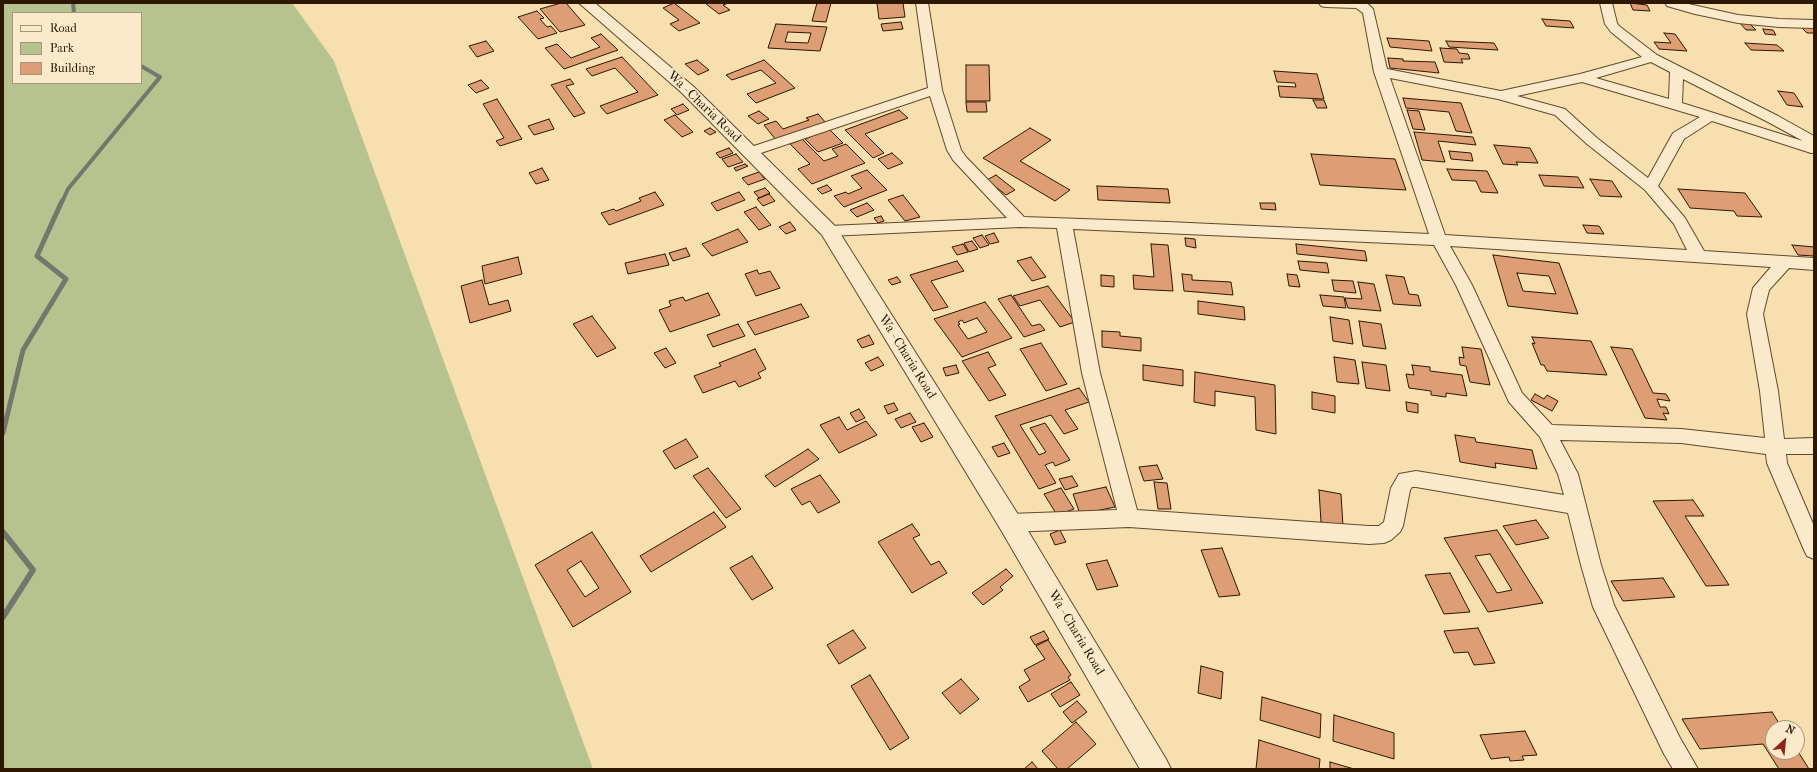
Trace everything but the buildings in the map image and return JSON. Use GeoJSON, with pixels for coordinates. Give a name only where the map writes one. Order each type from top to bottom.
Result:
{"type":"FeatureCollection","features":[{"type":"Feature","properties":{"kind":"street","name":"Wa - Charia Road"},"geometry":{"type":"LineString","coordinates":[[586,3],[688,90],[829,231],[1010,523],[1156,769]]}},
{"type":"Feature","properties":{"kind":"street"},"geometry":{"type":"LineString","coordinates":[[922,3],[935,90],[954,150],[960,160],[1020,222]]}},
{"type":"Feature","properties":{"kind":"street"},"geometry":{"type":"LineString","coordinates":[[1325,3],[1359,4],[1369,12],[1381,72],[1439,240],[1464,285],[1515,397],[1547,432],[1568,474],[1591,565],[1604,607],[1672,746],[1686,769]]}},
{"type":"Feature","properties":{"kind":"street"},"geometry":{"type":"LineString","coordinates":[[1606,3],[1611,24],[1615,29],[1652,58],[1773,119],[1814,142]]}},
{"type":"Feature","properties":{"kind":"street"},"geometry":{"type":"LineString","coordinates":[[1671,3],[1738,19],[1779,23],[1814,24]]}},
{"type":"Feature","properties":{"kind":"street"},"geometry":{"type":"LineString","coordinates":[[1500,95],[1537,89],[1652,58]]}},
{"type":"Feature","properties":{"kind":"street"},"geometry":{"type":"LineString","coordinates":[[1675,105],[1677,71]]}},
{"type":"Feature","properties":{"kind":"street"},"geometry":{"type":"LineString","coordinates":[[1381,72],[1500,95],[1560,112],[1592,141],[1650,187],[1680,222],[1698,256]]}},
{"type":"Feature","properties":{"kind":"street"},"geometry":{"type":"LineString","coordinates":[[1582,78],[1711,116],[1814,151]]}},
{"type":"Feature","properties":{"kind":"street"},"geometry":{"type":"LineString","coordinates":[[750,152],[935,90]]}},
{"type":"Feature","properties":{"kind":"street"},"geometry":{"type":"LineString","coordinates":[[1650,187],[1678,136],[1711,116]]}},
{"type":"Feature","properties":{"kind":"street"},"geometry":{"type":"LineString","coordinates":[[829,231],[1020,222],[1168,227],[1439,240],[1814,264]]}},
{"type":"Feature","properties":{"kind":"street"},"geometry":{"type":"LineString","coordinates":[[1064,224],[1091,373],[1129,518]]}},
{"type":"Feature","properties":{"kind":"street"},"geometry":{"type":"LineString","coordinates":[[1785,262],[1761,288],[1755,314],[1769,391],[1777,463],[1814,550]]}},
{"type":"Feature","properties":{"kind":"street"},"geometry":{"type":"LineString","coordinates":[[1547,432],[1681,436],[1775,447],[1814,446]]}},
{"type":"Feature","properties":{"kind":"street"},"geometry":{"type":"LineString","coordinates":[[1010,523],[1129,518],[1368,535],[1384,534],[1393,526],[1401,488],[1406,480],[1416,479],[1576,506]]}},
{"type":"Feature","properties":{"kind":"green space"},"geometry":{"type":"Polygon","coordinates":[[[3,3],[292,3],[334,61],[593,769],[3,769],[3,3]]]}},
{"type":"Feature","properties":{"kind":"waterway"},"geometry":{"type":"LineString","coordinates":[[73,3],[74,12]]}},
{"type":"Feature","properties":{"kind":"waterway"},"geometry":{"type":"LineString","coordinates":[[62,202],[68,189],[160,77],[142,67]]}},
{"type":"Feature","properties":{"kind":"waterway"},"geometry":{"type":"LineString","coordinates":[[3,433],[23,350],[66,279],[37,256],[62,201]]}},
{"type":"Feature","properties":{"kind":"waterway"},"geometry":{"type":"LineString","coordinates":[[3,532],[33,570],[3,617]]}}]}
